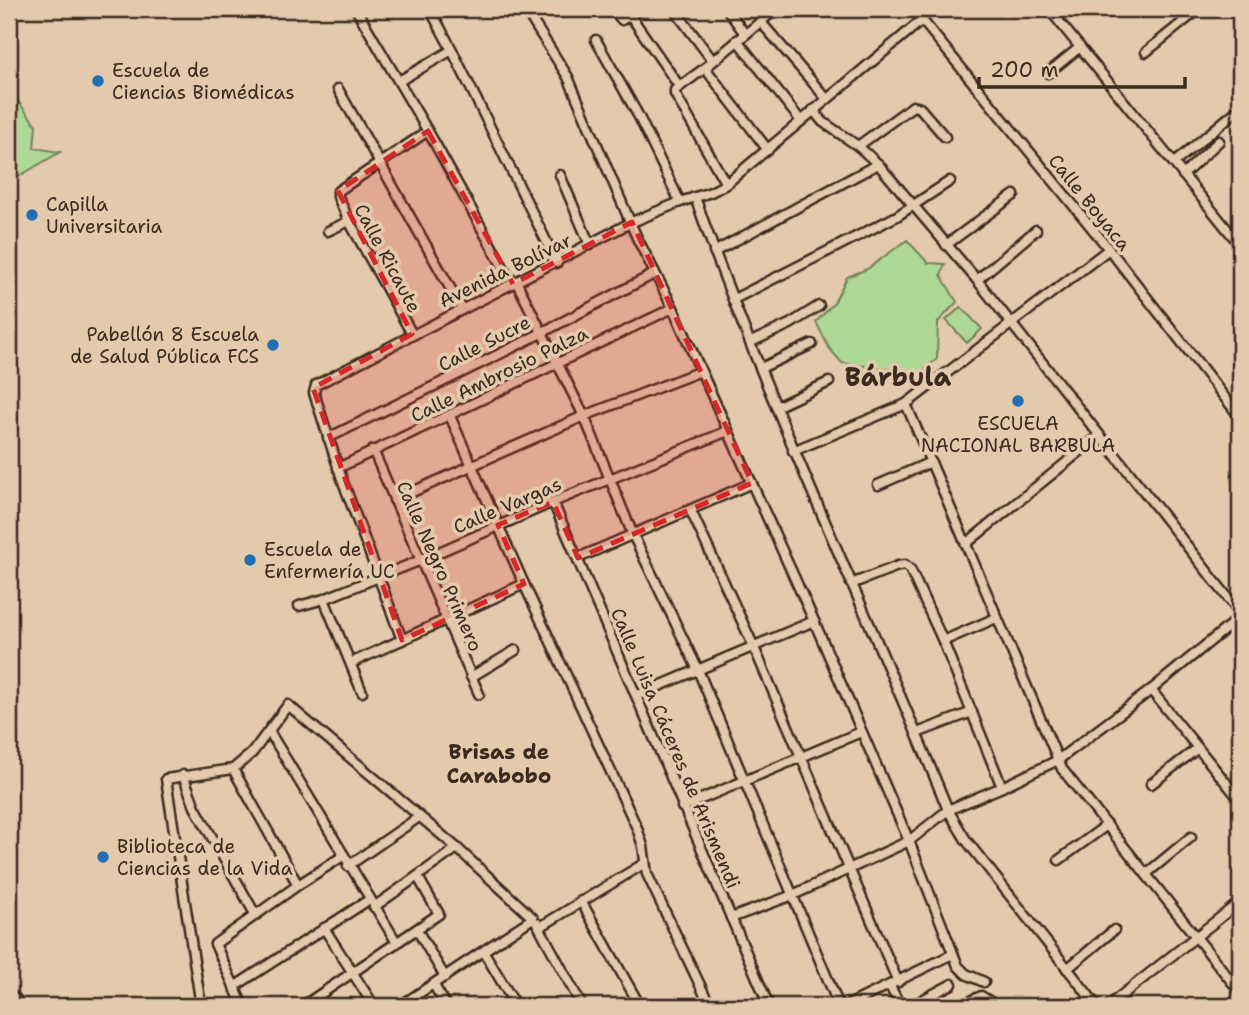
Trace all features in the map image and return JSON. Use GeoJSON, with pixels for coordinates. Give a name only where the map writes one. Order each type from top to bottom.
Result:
{"type":"FeatureCollection","features":[{"type":"Feature","properties":{"kind":"street"},"geometry":{"type":"LineString","coordinates":[[356,9],[428,131],[508,276],[517,282],[584,416],[634,535],[698,670],[839,1006]]}},
{"type":"Feature","properties":{"kind":"street"},"geometry":{"type":"LineString","coordinates":[[430,9],[556,263]]}},
{"type":"Feature","properties":{"kind":"street"},"geometry":{"type":"LineString","coordinates":[[525,9],[568,77],[654,274],[673,308],[814,621],[909,841],[958,966],[966,974],[984,982]]}},
{"type":"Feature","properties":{"kind":"street"},"geometry":{"type":"LineString","coordinates":[[612,9],[622,20],[636,10],[679,86]]}},
{"type":"Feature","properties":{"kind":"street"},"geometry":{"type":"LineString","coordinates":[[674,9],[713,61]]}},
{"type":"Feature","properties":{"kind":"street"},"geometry":{"type":"LineString","coordinates":[[727,9],[745,34]]}},
{"type":"Feature","properties":{"kind":"street"},"geometry":{"type":"LineString","coordinates":[[726,184],[675,90],[776,9]]}},
{"type":"Feature","properties":{"kind":"street","name":"Calle Boyaca"},"geometry":{"type":"LineString","coordinates":[[913,9],[1109,249],[1240,417]]}},
{"type":"Feature","properties":{"kind":"street"},"geometry":{"type":"LineString","coordinates":[[1049,9],[1240,245]]}},
{"type":"Feature","properties":{"kind":"street"},"geometry":{"type":"LineString","coordinates":[[1057,18],[1068,9]]}},
{"type":"Feature","properties":{"kind":"street"},"geometry":{"type":"LineString","coordinates":[[1146,52],[1197,9]]}},
{"type":"Feature","properties":{"kind":"street","name":"Avenida Bolívar"},"geometry":{"type":"LineString","coordinates":[[402,640],[328,439],[314,393],[316,385],[632,222],[726,184],[922,20]]}},
{"type":"Feature","properties":{"kind":"street"},"geometry":{"type":"LineString","coordinates":[[760,21],[826,98]]}},
{"type":"Feature","properties":{"kind":"street"},"geometry":{"type":"LineString","coordinates":[[596,40],[638,115],[680,202]]}},
{"type":"Feature","properties":{"kind":"street"},"geometry":{"type":"LineString","coordinates":[[737,40],[802,121]]}},
{"type":"Feature","properties":{"kind":"street"},"geometry":{"type":"LineString","coordinates":[[1048,73],[1080,47]]}},
{"type":"Feature","properties":{"kind":"street"},"geometry":{"type":"LineString","coordinates":[[399,81],[452,50]]}},
{"type":"Feature","properties":{"kind":"street"},"geometry":{"type":"LineString","coordinates":[[705,68],[768,150]]}},
{"type":"Feature","properties":{"kind":"street"},"geometry":{"type":"LineString","coordinates":[[338,89],[462,309]]}},
{"type":"Feature","properties":{"kind":"street"},"geometry":{"type":"LineString","coordinates":[[858,146],[913,106],[917,106],[945,137]]}},
{"type":"Feature","properties":{"kind":"street"},"geometry":{"type":"LineString","coordinates":[[1174,163],[1240,108]]}},
{"type":"Feature","properties":{"kind":"street"},"geometry":{"type":"LineString","coordinates":[[731,918],[793,895],[909,841],[948,810],[1058,760],[1151,690],[1240,615],[977,280],[878,164],[858,146],[823,122],[813,110]]}},
{"type":"Feature","properties":{"kind":"street"},"geometry":{"type":"LineString","coordinates":[[380,163],[428,131]]}},
{"type":"Feature","properties":{"kind":"street"},"geometry":{"type":"LineString","coordinates":[[1183,175],[1219,141]]}},
{"type":"Feature","properties":{"kind":"street","name":"Calle Ricaute"},"geometry":{"type":"LineString","coordinates":[[380,163],[341,187],[338,197],[412,334]]}},
{"type":"Feature","properties":{"kind":"street"},"geometry":{"type":"LineString","coordinates":[[714,252],[878,164]]}},
{"type":"Feature","properties":{"kind":"street"},"geometry":{"type":"LineString","coordinates":[[560,175],[590,245]]}},
{"type":"Feature","properties":{"kind":"street"},"geometry":{"type":"LineString","coordinates":[[734,299],[913,207],[950,181]]}},
{"type":"Feature","properties":{"kind":"street"},"geometry":{"type":"LineString","coordinates":[[946,245],[1014,195]]}},
{"type":"Feature","properties":{"kind":"street"},"geometry":{"type":"LineString","coordinates":[[695,197],[793,451],[948,810],[966,840],[1097,1006]]}},
{"type":"Feature","properties":{"kind":"street"},"geometry":{"type":"LineString","coordinates":[[328,231],[349,221]]}},
{"type":"Feature","properties":{"kind":"street"},"geometry":{"type":"LineString","coordinates":[[977,280],[1036,230]]}},
{"type":"Feature","properties":{"kind":"street"},"geometry":{"type":"LineString","coordinates":[[793,451],[906,404],[1109,249]]}},
{"type":"Feature","properties":{"kind":"street","name":"Calle Sucre"},"geometry":{"type":"LineString","coordinates":[[328,439],[654,274]]}},
{"type":"Feature","properties":{"kind":"street"},"geometry":{"type":"LineString","coordinates":[[751,342],[790,324],[819,306]]}},
{"type":"Feature","properties":{"kind":"street","name":"Calle Ambrosio Palza"},"geometry":{"type":"LineString","coordinates":[[338,468],[673,308]]}},
{"type":"Feature","properties":{"kind":"street"},"geometry":{"type":"LineString","coordinates":[[761,368],[813,344]]}},
{"type":"Feature","properties":{"kind":"street"},"geometry":{"type":"LineString","coordinates":[[394,500],[584,416],[701,370]]}},
{"type":"Feature","properties":{"kind":"street"},"geometry":{"type":"LineString","coordinates":[[776,407],[829,382]]}},
{"type":"Feature","properties":{"kind":"street"},"geometry":{"type":"LineString","coordinates":[[906,404],[1058,760],[1240,992]]}},
{"type":"Feature","properties":{"kind":"street"},"geometry":{"type":"LineString","coordinates":[[450,416],[637,828],[648,874],[710,1006]]}},
{"type":"Feature","properties":{"kind":"street","name":"Calle Vargas"},"geometry":{"type":"LineString","coordinates":[[299,606],[324,599],[378,575],[421,560],[728,431]]}},
{"type":"Feature","properties":{"kind":"street"},"geometry":{"type":"LineString","coordinates":[[967,542],[1099,436]]}},
{"type":"Feature","properties":{"kind":"street","name":"Calle Negro Primero"},"geometry":{"type":"LineString","coordinates":[[373,450],[479,694]]}},
{"type":"Feature","properties":{"kind":"street"},"geometry":{"type":"LineString","coordinates":[[878,485],[931,462]]}},
{"type":"Feature","properties":{"kind":"street"},"geometry":{"type":"LineString","coordinates":[[578,558],[752,483]]}},
{"type":"Feature","properties":{"kind":"street","name":"Calle Luisa Cáceres de Arismendi"},"geometry":{"type":"LineString","coordinates":[[554,502],[769,1006]]}},
{"type":"Feature","properties":{"kind":"street"},"geometry":{"type":"LineString","coordinates":[[691,510],[753,645],[849,868],[900,1006]]}},
{"type":"Feature","properties":{"kind":"street"},"geometry":{"type":"LineString","coordinates":[[851,584],[905,565],[910,569],[943,641],[1002,787]]}},
{"type":"Feature","properties":{"kind":"street"},"geometry":{"type":"LineString","coordinates":[[351,663],[524,584]]}},
{"type":"Feature","properties":{"kind":"street"},"geometry":{"type":"LineString","coordinates":[[324,599],[362,692]]}},
{"type":"Feature","properties":{"kind":"street"},"geometry":{"type":"LineString","coordinates":[[943,641],[996,618]]}},
{"type":"Feature","properties":{"kind":"street"},"geometry":{"type":"LineString","coordinates":[[638,695],[814,621]]}},
{"type":"Feature","properties":{"kind":"street"},"geometry":{"type":"LineString","coordinates":[[471,677],[516,650]]}},
{"type":"Feature","properties":{"kind":"street"},"geometry":{"type":"LineString","coordinates":[[1151,690],[1239,798]]}},
{"type":"Feature","properties":{"kind":"street"},"geometry":{"type":"LineString","coordinates":[[201,1006],[167,778],[233,769],[252,753],[288,705],[457,848],[533,918],[582,1006]]}},
{"type":"Feature","properties":{"kind":"street"},"geometry":{"type":"LineString","coordinates":[[917,733],[972,712]]}},
{"type":"Feature","properties":{"kind":"street"},"geometry":{"type":"LineString","coordinates":[[269,731],[348,866],[397,943]]}},
{"type":"Feature","properties":{"kind":"street"},"geometry":{"type":"LineString","coordinates":[[682,807],[861,732]]}},
{"type":"Feature","properties":{"kind":"street"},"geometry":{"type":"LineString","coordinates":[[1150,784],[1198,748]]}},
{"type":"Feature","properties":{"kind":"street"},"geometry":{"type":"LineString","coordinates":[[233,769],[298,885]]}},
{"type":"Feature","properties":{"kind":"street"},"geometry":{"type":"LineString","coordinates":[[183,775],[195,807],[256,914]]}},
{"type":"Feature","properties":{"kind":"street"},"geometry":{"type":"LineString","coordinates":[[348,866],[419,817]]}},
{"type":"Feature","properties":{"kind":"street"},"geometry":{"type":"LineString","coordinates":[[1059,860],[1107,825]]}},
{"type":"Feature","properties":{"kind":"street"},"geometry":{"type":"LineString","coordinates":[[1146,874],[1191,837]]}},
{"type":"Feature","properties":{"kind":"street"},"geometry":{"type":"LineString","coordinates":[[234,987],[324,928],[418,877],[457,848]]}},
{"type":"Feature","properties":{"kind":"street"},"geometry":{"type":"LineString","coordinates":[[243,1006],[215,944],[343,856]]}},
{"type":"Feature","properties":{"kind":"street"},"geometry":{"type":"LineString","coordinates":[[540,927],[645,863]]}},
{"type":"Feature","properties":{"kind":"street"},"geometry":{"type":"LineString","coordinates":[[303,1006],[439,914],[418,877]]}},
{"type":"Feature","properties":{"kind":"street"},"geometry":{"type":"LineString","coordinates":[[581,901],[640,1006]]}},
{"type":"Feature","properties":{"kind":"street"},"geometry":{"type":"LineString","coordinates":[[1108,1006],[1240,902]]}},
{"type":"Feature","properties":{"kind":"street"},"geometry":{"type":"LineString","coordinates":[[400,1006],[533,918]]}},
{"type":"Feature","properties":{"kind":"street"},"geometry":{"type":"LineString","coordinates":[[324,928],[374,1006]]}},
{"type":"Feature","properties":{"kind":"street"},"geometry":{"type":"LineString","coordinates":[[417,930],[445,977]]}},
{"type":"Feature","properties":{"kind":"street"},"geometry":{"type":"LineString","coordinates":[[1067,968],[1114,930]]}},
{"type":"Feature","properties":{"kind":"street"},"geometry":{"type":"LineString","coordinates":[[484,952],[516,1006]]}},
{"type":"Feature","properties":{"kind":"street"},"geometry":{"type":"LineString","coordinates":[[846,1006],[953,954]]}},
{"type":"Feature","properties":{"kind":"street"},"geometry":{"type":"LineString","coordinates":[[911,1006],[952,984]]}},
{"type":"Feature","properties":{"kind":"street"},"geometry":{"type":"LineString","coordinates":[[434,985],[446,1006]]}},
{"type":"Feature","properties":{"kind":"street"},"geometry":{"type":"LineString","coordinates":[[960,1006],[981,996],[997,1006]]}},
{"type":"Feature","properties":{"kind":"highlighted area"},"geometry":{"type":"Polygon","coordinates":[[[428,131],[513,284],[632,222],[752,483],[578,558],[553,502],[498,525],[524,584],[402,640],[313,388],[412,334],[338,191],[428,131]]]}},
{"type":"Feature","properties":{"kind":"green space"},"geometry":{"type":"Polygon","coordinates":[[[9,98],[17,100],[36,125],[34,148],[60,152],[9,182],[9,98]]]}},
{"type":"Feature","properties":{"kind":"green space"},"geometry":{"type":"Polygon","coordinates":[[[907,240],[928,263],[945,264],[941,275],[957,302],[938,322],[937,359],[920,373],[842,363],[829,348],[816,322],[834,303],[847,277],[867,269],[907,240]]]}},
{"type":"Feature","properties":{"kind":"green space"},"geometry":{"type":"Polygon","coordinates":[[[961,307],[982,329],[967,343],[946,320],[961,307]]]}},
{"type":"Feature","properties":{"kind":"place","name":"Escuela de Ciencias Biomédicas"},"geometry":{"type":"Point","coordinates":[98,81]}},
{"type":"Feature","properties":{"kind":"place","name":"Capilla Universitaria"},"geometry":{"type":"Point","coordinates":[32,215]}},
{"type":"Feature","properties":{"kind":"place","name":"Pabellón 8 Escuela de Salud Pública FCS"},"geometry":{"type":"Point","coordinates":[273,345]}},
{"type":"Feature","properties":{"kind":"place","name":"ESCUELA NACIONAL BARBULA"},"geometry":{"type":"Point","coordinates":[1018,401]}},
{"type":"Feature","properties":{"kind":"place","name":"Escuela de Enfermería UC"},"geometry":{"type":"Point","coordinates":[250,560]}},
{"type":"Feature","properties":{"kind":"place","name":"Biblioteca de Ciencias de la Vida"},"geometry":{"type":"Point","coordinates":[103,857]}},
{"type":"Feature","properties":{"kind":"district","name":"Bárbula"},"geometry":{"type":"Point","coordinates":[898,377]}},
{"type":"Feature","properties":{"kind":"district","name":"Brisas de Carabobo"},"geometry":{"type":"Point","coordinates":[499,764]}}]}
